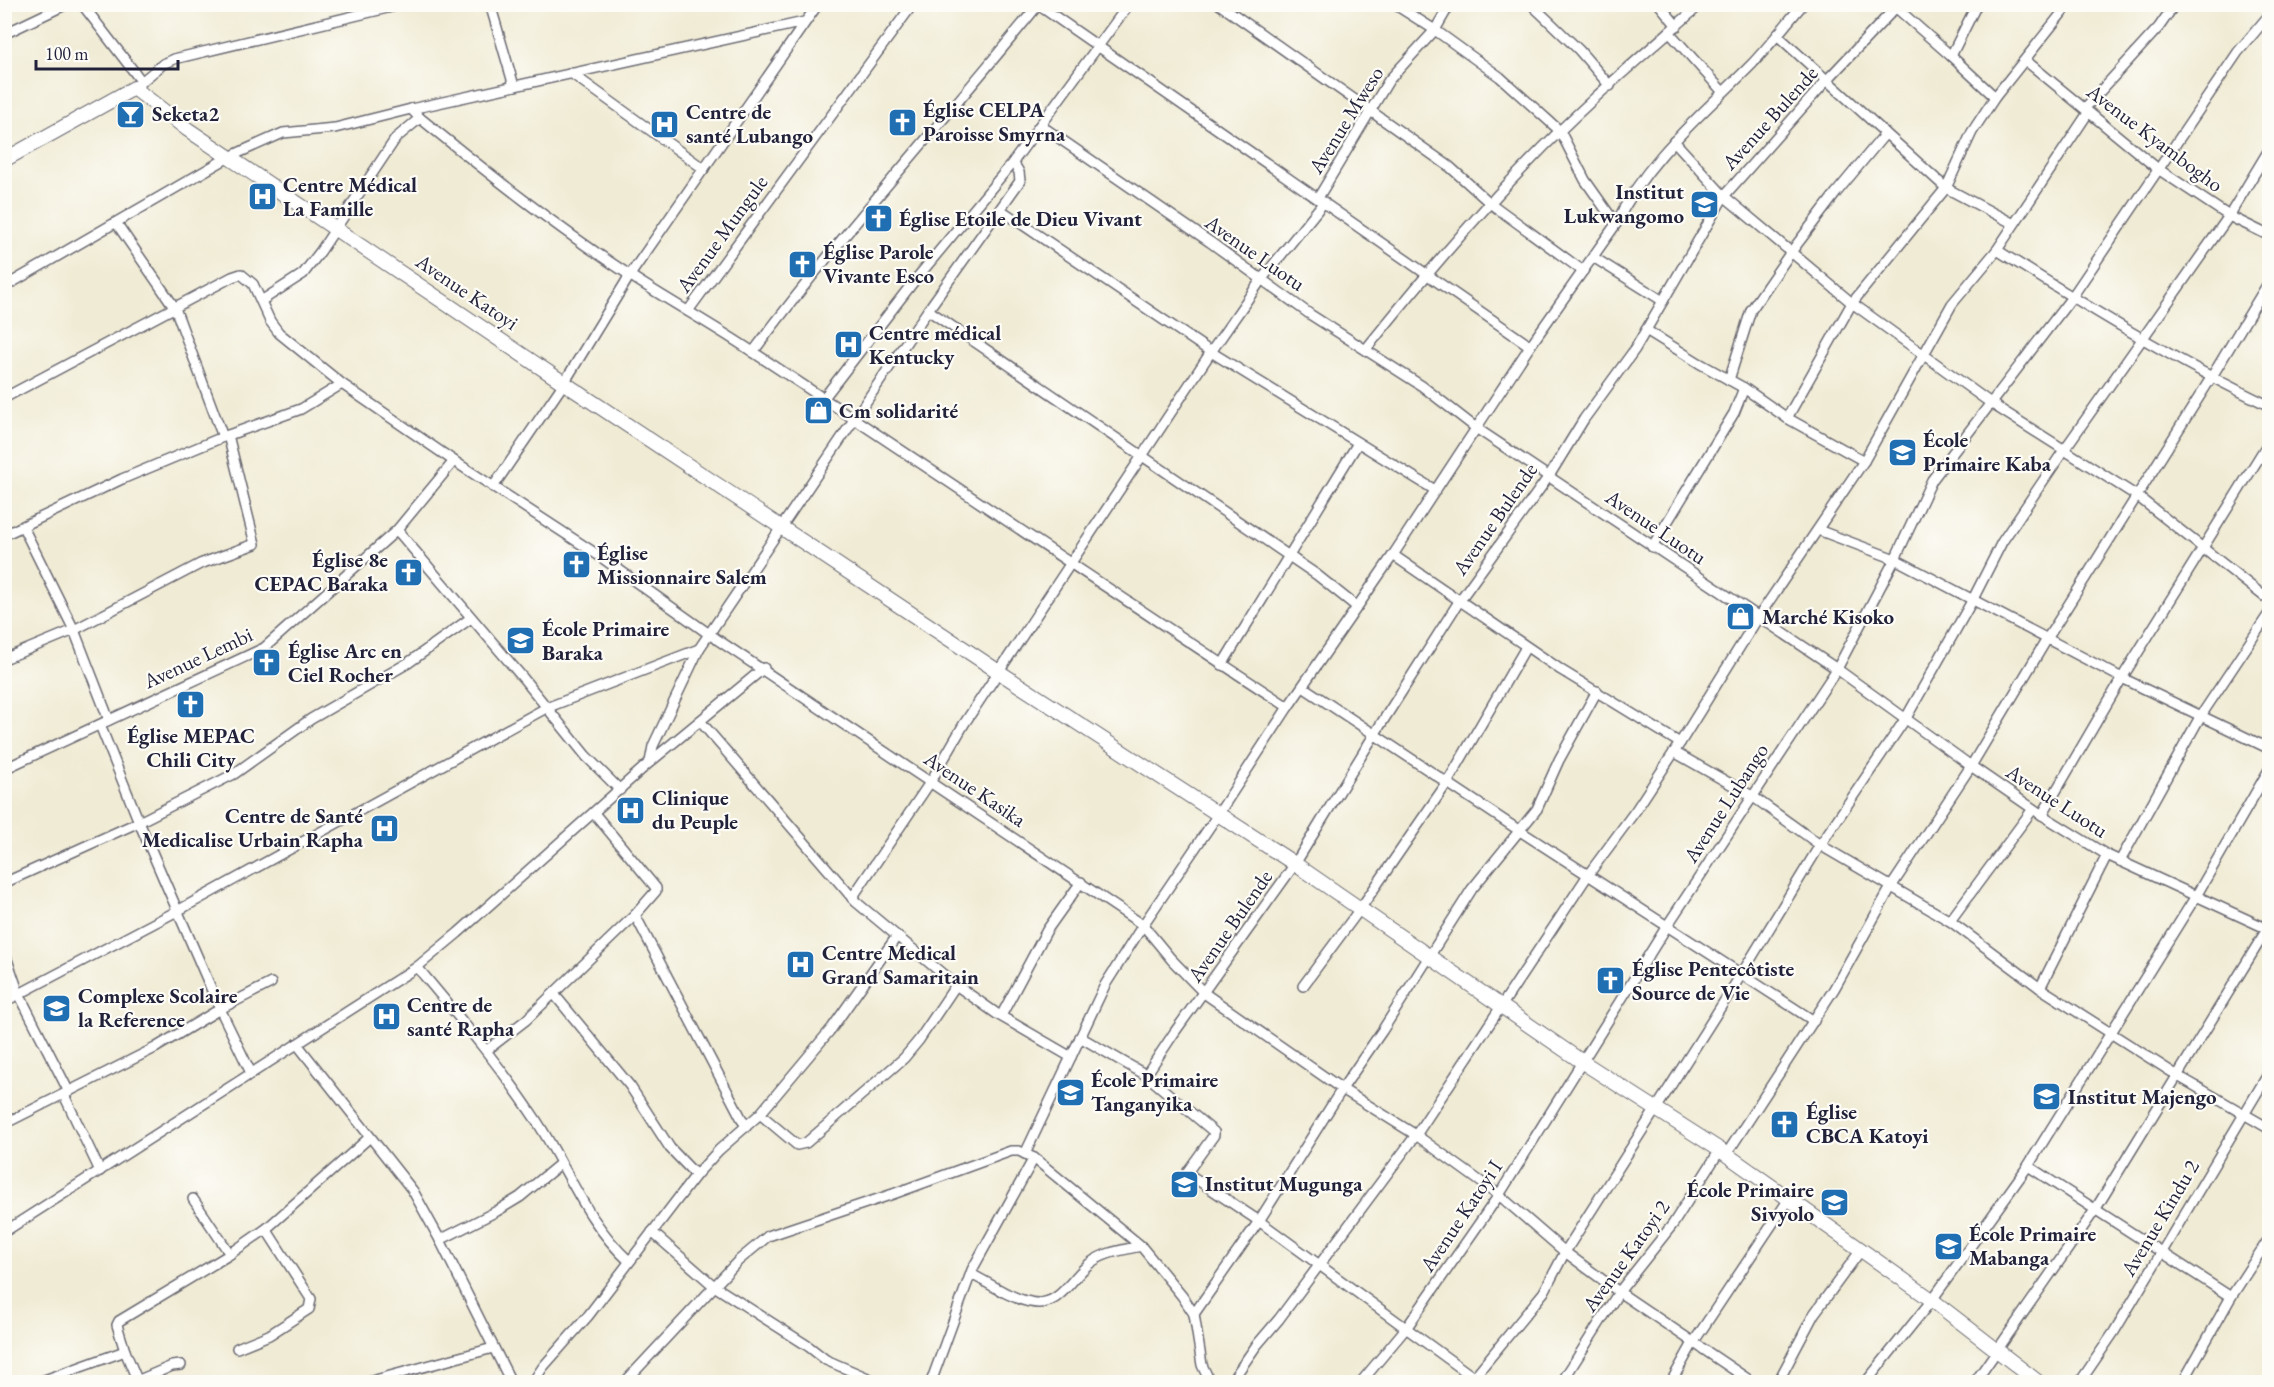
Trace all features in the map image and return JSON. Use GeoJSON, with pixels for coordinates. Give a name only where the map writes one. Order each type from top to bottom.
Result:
{"type":"FeatureCollection","features":[{"type":"Feature","properties":{"kind":"street"},"geometry":{"type":"LineString","coordinates":[[4,34],[67,4]]}},
{"type":"Feature","properties":{"kind":"street"},"geometry":{"type":"LineString","coordinates":[[82,4],[138,85]]}},
{"type":"Feature","properties":{"kind":"street"},"geometry":{"type":"LineString","coordinates":[[4,160],[138,85],[163,64],[174,59],[404,4]]}},
{"type":"Feature","properties":{"kind":"street"},"geometry":{"type":"LineString","coordinates":[[490,4],[514,86]]}},
{"type":"Feature","properties":{"kind":"street"},"geometry":{"type":"LineString","coordinates":[[493,487],[564,383],[630,275],[818,4]]}},
{"type":"Feature","properties":{"kind":"street","name":"Avenue Mungule"},"geometry":{"type":"LineString","coordinates":[[688,311],[913,4]]}},
{"type":"Feature","properties":{"kind":"street"},"geometry":{"type":"LineString","coordinates":[[823,399],[911,285],[1013,162],[1129,4]]}},
{"type":"Feature","properties":{"kind":"street"},"geometry":{"type":"LineString","coordinates":[[1219,4],[1450,167],[1490,203],[1583,271]]}},
{"type":"Feature","properties":{"kind":"street"},"geometry":{"type":"LineString","coordinates":[[1394,4],[1500,76],[1560,131],[1585,180],[1616,224]]}},
{"type":"Feature","properties":{"kind":"street","name":"Avenue Mweso"},"geometry":{"type":"LineString","coordinates":[[852,898],[931,781],[945,755],[1068,564],[1261,280],[1321,200],[1389,80],[1435,30],[1450,4]]}},
{"type":"Feature","properties":{"kind":"street"},"geometry":{"type":"LineString","coordinates":[[1531,4],[1579,50],[1610,86]]}},
{"type":"Feature","properties":{"kind":"street"},"geometry":{"type":"LineString","coordinates":[[1659,4],[1673,29],[1722,91]]}},
{"type":"Feature","properties":{"kind":"street"},"geometry":{"type":"LineString","coordinates":[[1366,350],[1427,274],[1490,203],[1560,131],[1701,4]]}},
{"type":"Feature","properties":{"kind":"street"},"geometry":{"type":"LineString","coordinates":[[1024,1154],[1105,985],[1288,707],[1394,555],[1530,346],[1616,224],[1626,202],[1641,180],[1674,141],[1722,91],[1754,62],[1803,4]]}},
{"type":"Feature","properties":{"kind":"street"},"geometry":{"type":"LineString","coordinates":[[1951,56],[1977,4]]}},
{"type":"Feature","properties":{"kind":"street"},"geometry":{"type":"LineString","coordinates":[[1787,418],[1852,303],[1946,188],[1972,132],[1995,97],[2068,4]]}},
{"type":"Feature","properties":{"kind":"street"},"geometry":{"type":"LineString","coordinates":[[1231,1383],[1416,1135],[1588,875],[1636,810],[1759,616],[1864,460],[1952,304],[1997,250],[2087,110],[2159,27],[2175,4]]}},
{"type":"Feature","properties":{"kind":"street"},"geometry":{"type":"LineString","coordinates":[[753,351],[820,264],[962,99],[1038,5],[1530,346]]}},
{"type":"Feature","properties":{"kind":"street"},"geometry":{"type":"LineString","coordinates":[[1895,6],[1995,97]]}},
{"type":"Feature","properties":{"kind":"street","name":"Avenue Bulende"},"geometry":{"type":"LineString","coordinates":[[1146,1076],[1174,1033],[1295,864],[1460,600],[1549,476],[1584,419],[1635,349],[1724,196],[1895,6]]}},
{"type":"Feature","properties":{"kind":"street","name":"Avenue Lubango"},"geometry":{"type":"LineString","coordinates":[[1581,1061],[1752,796],[1838,669],[1929,484],[2072,297],[2238,52],[2270,14]]}},
{"type":"Feature","properties":{"kind":"street"},"geometry":{"type":"LineString","coordinates":[[4,287],[117,224],[229,157],[283,133],[335,128],[804,22]]}},
{"type":"Feature","properties":{"kind":"street"},"geometry":{"type":"LineString","coordinates":[[1777,35],[1946,188],[2014,224]]}},
{"type":"Feature","properties":{"kind":"street","name":"Avenue Kyambogho"},"geometry":{"type":"LineString","coordinates":[[2025,60],[2158,169],[2229,216],[2270,236]]}},
{"type":"Feature","properties":{"kind":"street"},"geometry":{"type":"LineString","coordinates":[[571,73],[704,169]]}},
{"type":"Feature","properties":{"kind":"street","name":"Avenue Katoyi"},"geometry":{"type":"LineString","coordinates":[[138,85],[187,129],[335,229],[999,672],[1219,813],[1581,1061],[1723,1152],[1932,1300],[2038,1383]]}},
{"type":"Feature","properties":{"kind":"street"},"geometry":{"type":"LineString","coordinates":[[411,109],[548,219],[630,275],[753,351],[1068,564],[1288,707]]}},
{"type":"Feature","properties":{"kind":"street"},"geometry":{"type":"LineString","coordinates":[[261,301],[303,274],[396,138],[420,118]]}},
{"type":"Feature","properties":{"kind":"street","name":"Avenue Luotu"},"geometry":{"type":"LineString","coordinates":[[1040,125],[1261,280],[1428,391],[1476,428],[1838,669],[2032,809],[2108,855],[2269,928]]}},
{"type":"Feature","properties":{"kind":"street"},"geometry":{"type":"LineString","coordinates":[[1729,380],[1751,310],[1791,252],[1885,134]]}},
{"type":"Feature","properties":{"kind":"street"},"geometry":{"type":"LineString","coordinates":[[1674,141],[1724,196],[1852,303],[1992,404],[2137,496],[2203,546],[2270,602]]}},
{"type":"Feature","properties":{"kind":"street"},"geometry":{"type":"LineString","coordinates":[[1080,1037],[1146,1076],[1215,1134],[1188,1171],[1190,1175],[1259,1221],[1407,1327],[1475,1381],[1544,1292],[1565,1252],[1741,975],[1820,845],[1906,718],[1972,601],[2002,542],[2229,216],[2270,148]]}},
{"type":"Feature","properties":{"kind":"street"},"geometry":{"type":"LineString","coordinates":[[650,762],[653,746],[699,649],[928,310],[1020,181],[1019,172],[1013,162]]}},
{"type":"Feature","properties":{"kind":"street"},"geometry":{"type":"LineString","coordinates":[[1001,210],[1211,352],[1435,490]]}},
{"type":"Feature","properties":{"kind":"street"},"geometry":{"type":"LineString","coordinates":[[4,659],[74,630],[200,564],[255,544],[225,436],[175,308],[117,224]]}},
{"type":"Feature","properties":{"kind":"street"},"geometry":{"type":"LineString","coordinates":[[1997,250],[2072,297],[2211,378],[2270,406]]}},
{"type":"Feature","properties":{"kind":"street"},"geometry":{"type":"LineString","coordinates":[[1593,257],[1663,302]]}},
{"type":"Feature","properties":{"kind":"street","name":"Avenue Kasika"},"geometry":{"type":"LineString","coordinates":[[175,308],[241,274],[253,284],[270,321],[279,333],[342,384],[1143,925],[1171,959],[1204,993],[1342,1089],[1416,1135],[1499,1195],[1565,1252],[1619,1292],[1752,1383]]}},
{"type":"Feature","properties":{"kind":"street","name":"Avenue Katoyi 2"},"geometry":{"type":"LineString","coordinates":[[1562,1383],[1619,1292],[1673,1224],[1814,1021],[1891,887],[1971,766],[2047,639],[2270,280]]}},
{"type":"Feature","properties":{"kind":"street"},"geometry":{"type":"LineString","coordinates":[[4,398],[175,308]]}},
{"type":"Feature","properties":{"kind":"street"},"geometry":{"type":"LineString","coordinates":[[928,310],[1317,575],[1357,607]]}},
{"type":"Feature","properties":{"kind":"street"},"geometry":{"type":"LineString","coordinates":[[1646,330],[1744,388],[1787,418],[1864,460]]}},
{"type":"Feature","properties":{"kind":"street"},"geometry":{"type":"LineString","coordinates":[[4,536],[122,479],[225,436],[301,410],[342,384]]}},
{"type":"Feature","properties":{"kind":"street"},"geometry":{"type":"LineString","coordinates":[[1652,547],[1734,413],[1744,388]]}},
{"type":"Feature","properties":{"kind":"street"},"geometry":{"type":"LineString","coordinates":[[2042,815],[2122,678],[2270,440]]}},
{"type":"Feature","properties":{"kind":"street"},"geometry":{"type":"LineString","coordinates":[[1222,665],[1358,443]]}},
{"type":"Feature","properties":{"kind":"street","name":"Avenue Lembi"},"geometry":{"type":"LineString","coordinates":[[4,769],[264,648],[397,530],[454,461]]}},
{"type":"Feature","properties":{"kind":"street"},"geometry":{"type":"LineString","coordinates":[[23,527],[74,630],[139,822],[220,1009],[251,1073]]}},
{"type":"Feature","properties":{"kind":"street"},"geometry":{"type":"LineString","coordinates":[[397,530],[555,716],[586,756],[620,790]]}},
{"type":"Feature","properties":{"kind":"street"},"geometry":{"type":"LineString","coordinates":[[1818,530],[1894,559],[2122,678],[2270,749]]}},
{"type":"Feature","properties":{"kind":"street"},"geometry":{"type":"LineString","coordinates":[[1394,555],[1526,647],[1680,743]]}},
{"type":"Feature","properties":{"kind":"street"},"geometry":{"type":"LineString","coordinates":[[2120,861],[2200,717],[2270,612]]}},
{"type":"Feature","properties":{"kind":"street"},"geometry":{"type":"LineString","coordinates":[[4,883],[139,822],[234,774],[311,719],[408,663],[471,618]]}},
{"type":"Feature","properties":{"kind":"street"},"geometry":{"type":"LineString","coordinates":[[1303,986],[1360,909],[1447,783],[1526,647]]}},
{"type":"Feature","properties":{"kind":"street"},"geometry":{"type":"LineString","coordinates":[[4,1002],[179,910],[546,708],[699,649]]}},
{"type":"Feature","properties":{"kind":"street"},"geometry":{"type":"LineString","coordinates":[[4,1232],[417,967],[650,762],[764,668]]}},
{"type":"Feature","properties":{"kind":"street"},"geometry":{"type":"LineString","coordinates":[[1303,687],[1520,831],[1814,1021]]}},
{"type":"Feature","properties":{"kind":"street"},"geometry":{"type":"LineString","coordinates":[[1194,1314],[1259,1221],[1342,1089],[1485,871],[1537,809],[1559,760],[1597,691]]}},
{"type":"Feature","properties":{"kind":"street"},"geometry":{"type":"LineString","coordinates":[[700,721],[852,898],[956,985],[1001,1016],[1071,1057]]}},
{"type":"Feature","properties":{"kind":"street"},"geometry":{"type":"LineString","coordinates":[[1674,752],[1752,796],[1820,845],[1950,921],[2040,988],[2178,1076],[2270,1129]]}},
{"type":"Feature","properties":{"kind":"street"},"geometry":{"type":"LineString","coordinates":[[1866,1383],[1932,1300],[2028,1166],[2196,896],[2270,768]]}},
{"type":"Feature","properties":{"kind":"street"},"geometry":{"type":"LineString","coordinates":[[1950,921],[2032,809]]}},
{"type":"Feature","properties":{"kind":"street"},"geometry":{"type":"LineString","coordinates":[[487,1050],[526,1020],[654,895],[656,888],[594,813]]}},
{"type":"Feature","properties":{"kind":"street"},"geometry":{"type":"LineString","coordinates":[[2040,988],[2108,855]]}},
{"type":"Feature","properties":{"kind":"street"},"geometry":{"type":"LineString","coordinates":[[1001,1016],[1047,930],[1080,882]]}},
{"type":"Feature","properties":{"kind":"street"},"geometry":{"type":"LineString","coordinates":[[635,915],[746,1127]]}},
{"type":"Feature","properties":{"kind":"street"},"geometry":{"type":"LineString","coordinates":[[1975,1383],[2095,1210],[2269,928]]}},
{"type":"Feature","properties":{"kind":"street"},"geometry":{"type":"LineString","coordinates":[[533,1383],[543,1367],[588,1316],[696,1175],[719,1150],[760,1114],[843,1013],[897,936]]}},
{"type":"Feature","properties":{"kind":"street"},"geometry":{"type":"LineString","coordinates":[[4,951],[19,994],[67,1093],[100,1171]]}},
{"type":"Feature","properties":{"kind":"street"},"geometry":{"type":"LineString","coordinates":[[417,967],[487,1050],[536,1119],[594,1223],[612,1246],[629,1262]]}},
{"type":"Feature","properties":{"kind":"street"},"geometry":{"type":"LineString","coordinates":[[4,1124],[155,1048],[220,1009],[271,983]]}},
{"type":"Feature","properties":{"kind":"street"},"geometry":{"type":"LineString","coordinates":[[760,1114],[796,1145],[806,1143],[904,1058],[956,985]]}},
{"type":"Feature","properties":{"kind":"street"},"geometry":{"type":"LineString","coordinates":[[554,993],[630,1086],[670,1148],[696,1175]]}},
{"type":"Feature","properties":{"kind":"street"},"geometry":{"type":"LineString","coordinates":[[297,1044],[413,1191],[511,1383]]}},
{"type":"Feature","properties":{"kind":"street","name":"Avenue Katoyi I"},"geometry":{"type":"LineString","coordinates":[[1361,1383],[1407,1327],[1499,1195],[1581,1061]]}},
{"type":"Feature","properties":{"kind":"street","name":"Avenue Kindu 2"},"geometry":{"type":"LineString","coordinates":[[2080,1383],[2114,1332],[2270,1071]]}},
{"type":"Feature","properties":{"kind":"street"},"geometry":{"type":"LineString","coordinates":[[181,1365],[172,1366],[138,1382],[125,1351],[117,1325],[119,1321],[230,1254],[266,1229],[370,1137]]}},
{"type":"Feature","properties":{"kind":"street"},"geometry":{"type":"LineString","coordinates":[[625,1383],[714,1286],[752,1248],[768,1236],[893,1194],[974,1162],[1011,1151],[1019,1151],[1034,1158],[1141,1246],[1194,1314],[1202,1365],[1210,1383]]}},
{"type":"Feature","properties":{"kind":"street"},"geometry":{"type":"LineString","coordinates":[[931,1383],[971,1274],[1034,1158]]}},
{"type":"Feature","properties":{"kind":"street"},"geometry":{"type":"LineString","coordinates":[[440,1240],[520,1197],[560,1164]]}},
{"type":"Feature","properties":{"kind":"street"},"geometry":{"type":"LineString","coordinates":[[2028,1166],[2231,1297]]}},
{"type":"Feature","properties":{"kind":"street"},"geometry":{"type":"LineString","coordinates":[[193,1199],[230,1254]]}},
{"type":"Feature","properties":{"kind":"street"},"geometry":{"type":"LineString","coordinates":[[1671,1383],[1693,1343],[1789,1199]]}},
{"type":"Feature","properties":{"kind":"street"},"geometry":{"type":"LineString","coordinates":[[237,1348],[269,1335],[309,1309],[311,1304],[311,1299],[266,1229]]}},
{"type":"Feature","properties":{"kind":"street"},"geometry":{"type":"LineString","coordinates":[[652,1232],[714,1286],[826,1360],[877,1383]]}},
{"type":"Feature","properties":{"kind":"street"},"geometry":{"type":"LineString","coordinates":[[2183,1383],[2231,1297],[2270,1237]]}},
{"type":"Feature","properties":{"kind":"street"},"geometry":{"type":"LineString","coordinates":[[971,1274],[1028,1302],[1045,1302],[1056,1299],[1088,1264],[1100,1257],[1141,1246]]}},
{"type":"Feature","properties":{"kind":"street"},"geometry":{"type":"LineString","coordinates":[[1778,1383],[1814,1314],[1861,1250]]}},
{"type":"Feature","properties":{"kind":"street"},"geometry":{"type":"LineString","coordinates":[[368,1383],[494,1348]]}},
{"type":"Feature","properties":{"kind":"street"},"geometry":{"type":"LineString","coordinates":[[39,1383],[125,1351]]}},
{"type":"Feature","properties":{"kind":"place","name":"Seketa2"},"geometry":{"type":"Point","coordinates":[131,114]}},
{"type":"Feature","properties":{"kind":"place","name":"Église CELPA Paroisse Smyrna"},"geometry":{"type":"Point","coordinates":[902,122]}},
{"type":"Feature","properties":{"kind":"place","name":"Centre de santé Lubango"},"geometry":{"type":"Point","coordinates":[665,124]}},
{"type":"Feature","properties":{"kind":"place","name":"Centre Médical La Famille"},"geometry":{"type":"Point","coordinates":[262,197]}},
{"type":"Feature","properties":{"kind":"place","name":"Institut Lukwangomo"},"geometry":{"type":"Point","coordinates":[1705,204]}},
{"type":"Feature","properties":{"kind":"place","name":"Église Etoile de Dieu Vivant"},"geometry":{"type":"Point","coordinates":[878,219]}},
{"type":"Feature","properties":{"kind":"place","name":"Église Parole Vivante Esco"},"geometry":{"type":"Point","coordinates":[802,264]}},
{"type":"Feature","properties":{"kind":"place","name":"Centre médical Kentucky"},"geometry":{"type":"Point","coordinates":[848,345]}},
{"type":"Feature","properties":{"kind":"place","name":"Cm solidarité"},"geometry":{"type":"Point","coordinates":[818,411]}},
{"type":"Feature","properties":{"kind":"place","name":"École Primaire Kaba"},"geometry":{"type":"Point","coordinates":[1902,452]}},
{"type":"Feature","properties":{"kind":"place","name":"Église Missionnaire Salem"},"geometry":{"type":"Point","coordinates":[576,565]}},
{"type":"Feature","properties":{"kind":"place","name":"Église 8e CEPAC Baraka"},"geometry":{"type":"Point","coordinates":[409,572]}},
{"type":"Feature","properties":{"kind":"place","name":"Marché Kisoko"},"geometry":{"type":"Point","coordinates":[1741,617]}},
{"type":"Feature","properties":{"kind":"place","name":"École Primaire Baraka"},"geometry":{"type":"Point","coordinates":[521,641]}},
{"type":"Feature","properties":{"kind":"place","name":"Église Arc en Ciel Rocher"},"geometry":{"type":"Point","coordinates":[267,663]}},
{"type":"Feature","properties":{"kind":"place","name":"Église MEPAC Chili City"},"geometry":{"type":"Point","coordinates":[191,705]}},
{"type":"Feature","properties":{"kind":"place","name":"Clinique du Peuple"},"geometry":{"type":"Point","coordinates":[631,810]}},
{"type":"Feature","properties":{"kind":"place","name":"Centre de Santé Medicalise Urbain Rapha"},"geometry":{"type":"Point","coordinates":[384,828]}},
{"type":"Feature","properties":{"kind":"place","name":"Centre Medical Grand Samaritain"},"geometry":{"type":"Point","coordinates":[801,965]}},
{"type":"Feature","properties":{"kind":"place","name":"Église Pentecôtiste Source de Vie"},"geometry":{"type":"Point","coordinates":[1611,981]}},
{"type":"Feature","properties":{"kind":"place","name":"Complexe Scolaire la Reference"},"geometry":{"type":"Point","coordinates":[57,1008]}},
{"type":"Feature","properties":{"kind":"place","name":"Centre de santé Rapha"},"geometry":{"type":"Point","coordinates":[386,1017]}},
{"type":"Feature","properties":{"kind":"place","name":"École Primaire Tanganyika"},"geometry":{"type":"Point","coordinates":[1070,1092]}},
{"type":"Feature","properties":{"kind":"place","name":"Institut Majengo"},"geometry":{"type":"Point","coordinates":[2047,1097]}},
{"type":"Feature","properties":{"kind":"place","name":"Église CBCA Katoyi"},"geometry":{"type":"Point","coordinates":[1785,1124]}},
{"type":"Feature","properties":{"kind":"place","name":"Institut Mugunga"},"geometry":{"type":"Point","coordinates":[1184,1184]}},
{"type":"Feature","properties":{"kind":"place","name":"École Primaire Sivyolo"},"geometry":{"type":"Point","coordinates":[1835,1202]}},
{"type":"Feature","properties":{"kind":"place","name":"École Primaire Mabanga"},"geometry":{"type":"Point","coordinates":[1948,1246]}}]}
